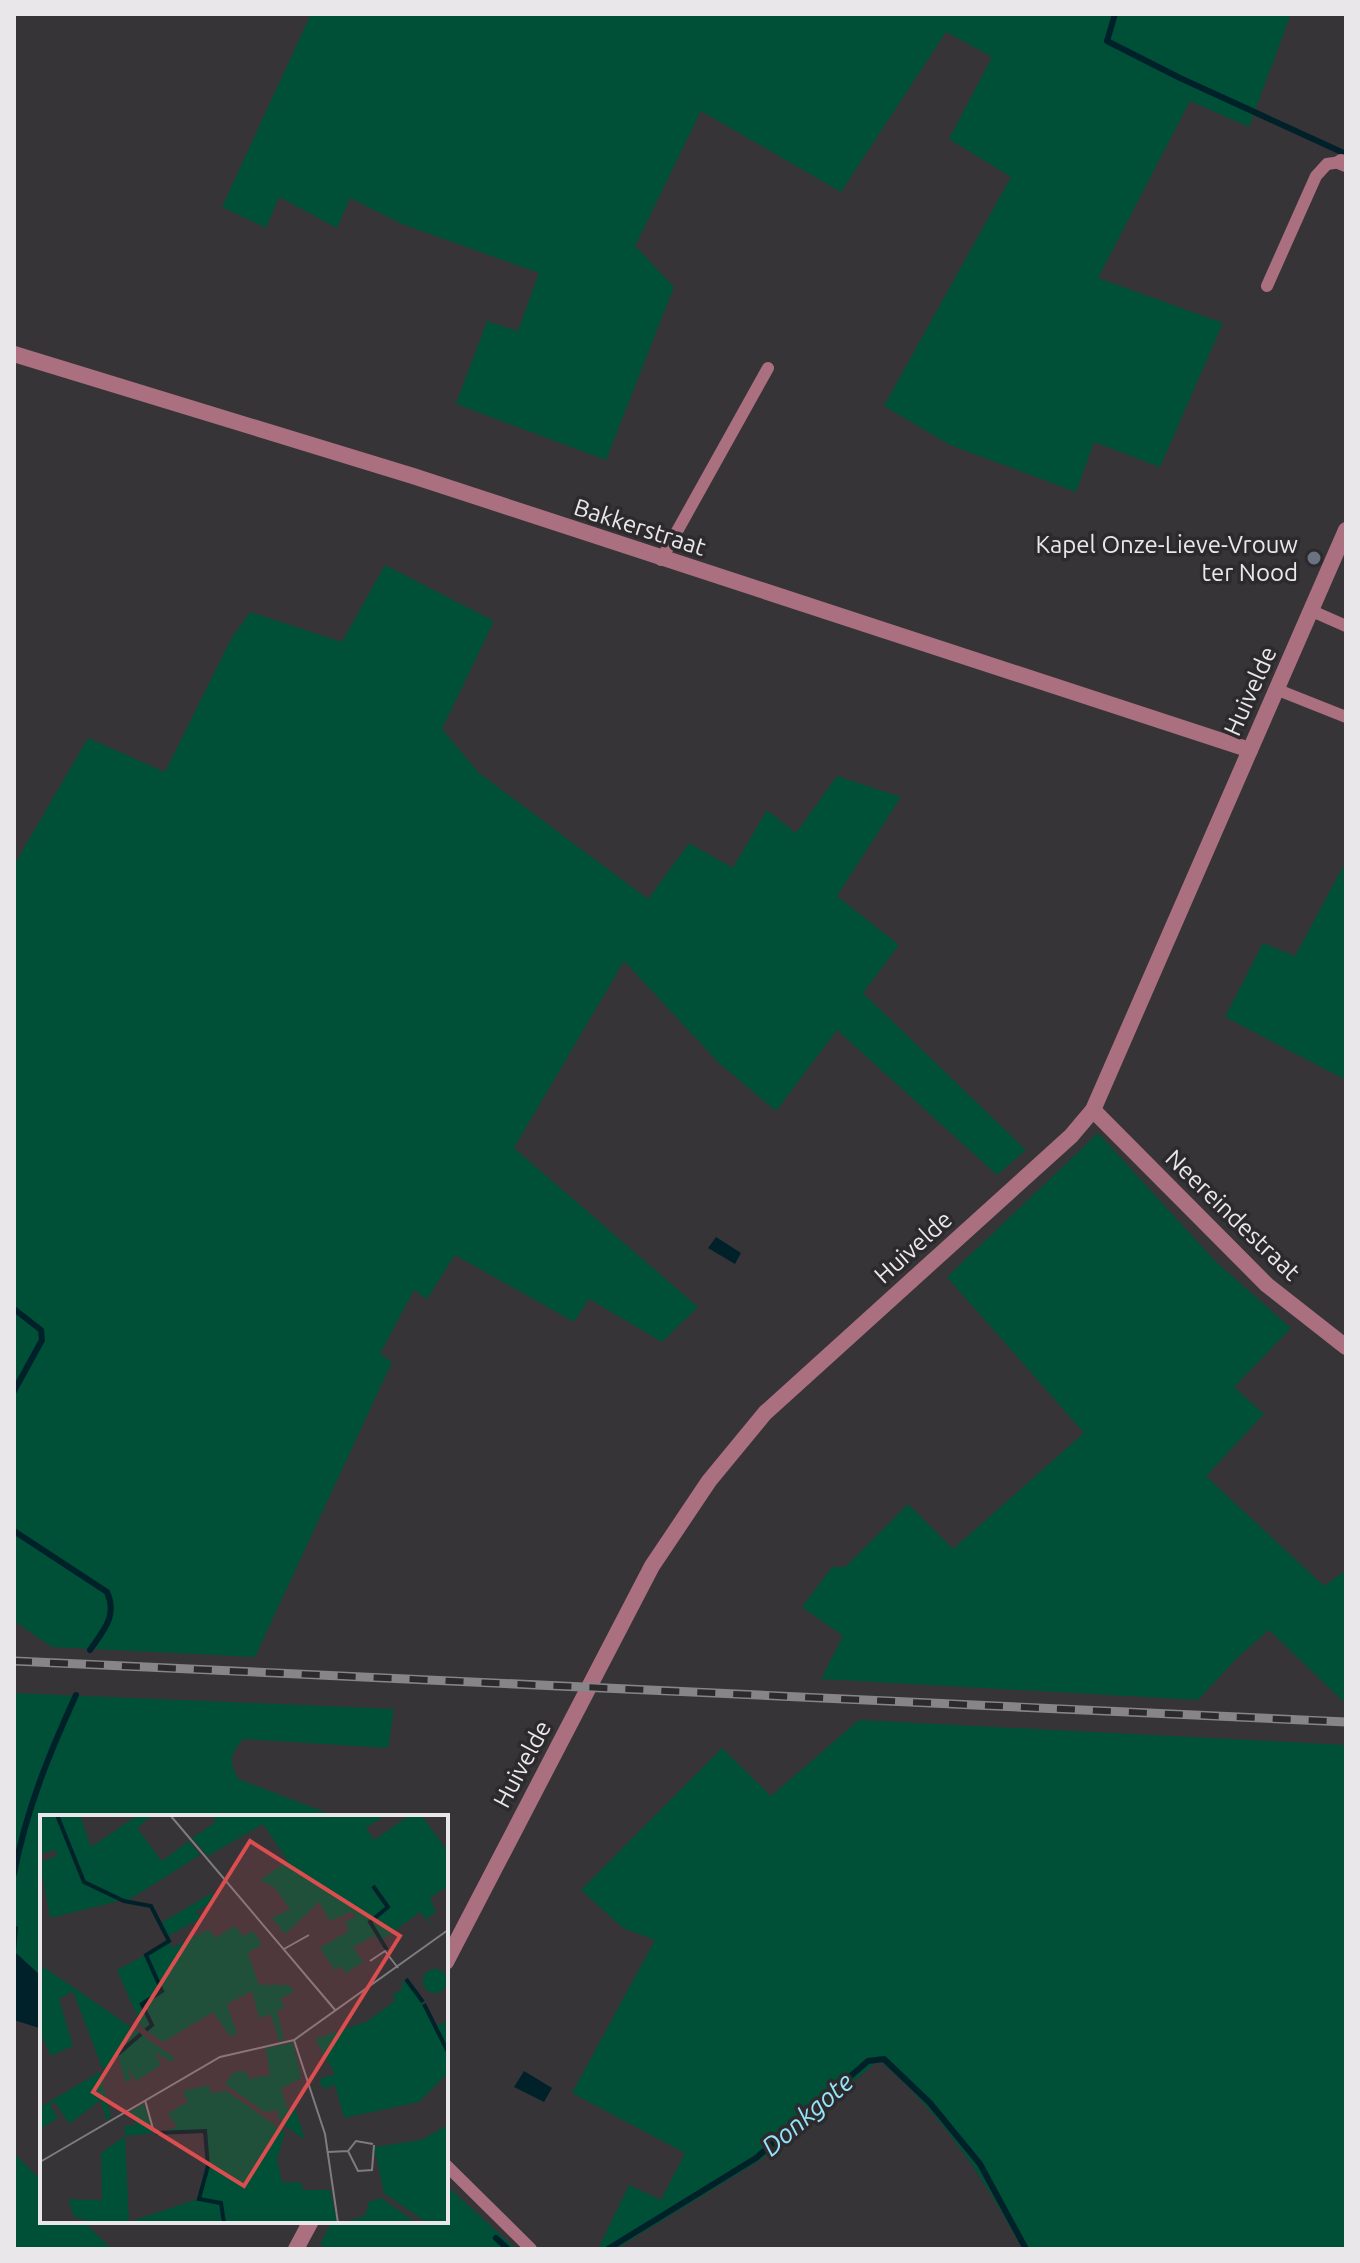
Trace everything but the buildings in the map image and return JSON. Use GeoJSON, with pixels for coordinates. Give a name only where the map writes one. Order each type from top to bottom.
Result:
{"type":"FeatureCollection","features":[{"type":"Feature","properties":{"kind":"street","name":"Bakkerstraat"},"geometry":{"type":"LineString","coordinates":[[14,354],[413,476],[661,560],[1250,750]]}},
{"type":"Feature","properties":{"kind":"street","name":"Huivelde"},"geometry":{"type":"LineString","coordinates":[[448,1958],[652,1566],[709,1481],[765,1413],[1071,1136],[1093,1110],[1346,530]]}},
{"type":"Feature","properties":{"kind":"street","name":"Neereindestraat"},"geometry":{"type":"LineString","coordinates":[[1093,1110],[1267,1285],[1346,1347]]}},
{"type":"Feature","properties":{"kind":"street"},"geometry":{"type":"LineString","coordinates":[[296,2249],[310,2223]]}},
{"type":"Feature","properties":{"kind":"lane"},"geometry":{"type":"LineString","coordinates":[[1267,286],[1316,176],[1327,164],[1343,163]]}},
{"type":"Feature","properties":{"kind":"lane"},"geometry":{"type":"LineString","coordinates":[[661,560],[768,368]]}},
{"type":"Feature","properties":{"kind":"lane"},"geometry":{"type":"LineString","coordinates":[[1312,611],[1346,626]]}},
{"type":"Feature","properties":{"kind":"lane"},"geometry":{"type":"LineString","coordinates":[[1278,690],[1346,717]]}},
{"type":"Feature","properties":{"kind":"lane"},"geometry":{"type":"LineString","coordinates":[[448,2167],[531,2249]]}},
{"type":"Feature","properties":{"kind":"green space"},"geometry":{"type":"Polygon","coordinates":[[[311,14],[1291,14],[1249,127],[1190,101],[1098,278],[1223,323],[1160,467],[1094,442],[1076,492],[950,445],[884,406],[1011,177],[949,139],[992,57],[946,32],[841,192],[701,111],[635,246],[674,287],[606,460],[456,404],[487,321],[518,331],[539,273],[402,224],[350,198],[337,228],[279,197],[266,228],[222,207],[311,14]]]}},
{"type":"Feature","properties":{"kind":"green space"},"geometry":{"type":"Polygon","coordinates":[[[385,565],[494,621],[442,729],[479,773],[648,899],[689,843],[733,868],[767,810],[796,833],[837,776],[901,797],[837,896],[899,945],[863,993],[1026,1150],[997,1175],[837,1030],[776,1111],[719,1063],[624,961],[514,1148],[698,1307],[662,1342],[589,1299],[574,1322],[455,1255],[427,1299],[414,1290],[380,1354],[392,1362],[255,1657],[52,1647],[14,1621],[14,865],[88,738],[165,772],[231,639],[250,612],[342,642],[385,565]]]}},
{"type":"Feature","properties":{"kind":"green space"},"geometry":{"type":"Polygon","coordinates":[[[1346,861],[1346,1080],[1225,1017],[1263,943],[1295,956],[1346,861]]]}},
{"type":"Feature","properties":{"kind":"green space"},"geometry":{"type":"Polygon","coordinates":[[[1098,1133],[1216,1262],[1291,1328],[1234,1387],[1264,1414],[1206,1476],[1324,1586],[1346,1570],[1346,1704],[1269,1630],[1238,1657],[1198,1700],[821,1679],[843,1636],[802,1607],[832,1567],[845,1567],[908,1504],[953,1549],[1084,1433],[947,1277],[1098,1133]]]}},
{"type":"Feature","properties":{"kind":"green space"},"geometry":{"type":"Polygon","coordinates":[[[14,1693],[394,1709],[388,1748],[243,1739],[235,1749],[232,1763],[238,1779],[329,1815],[40,1815],[40,1975],[16,1953],[14,1693]]]}},
{"type":"Feature","properties":{"kind":"green space"},"geometry":{"type":"Polygon","coordinates":[[[859,1720],[1346,1745],[1346,2249],[1022,2249],[960,2147],[922,2102],[879,2060],[759,2161],[616,2249],[598,2249],[629,2185],[661,2200],[685,2153],[572,2093],[655,1940],[623,1928],[581,1890],[722,1748],[771,1796],[859,1720]]]}},
{"type":"Feature","properties":{"kind":"green space"},"geometry":{"type":"Polygon","coordinates":[[[14,2153],[40,2179],[40,2223],[85,2223],[112,2249],[14,2249],[14,2153]]]}},
{"type":"Feature","properties":{"kind":"green space"},"geometry":{"type":"Polygon","coordinates":[[[448,2187],[516,2249],[330,2249],[320,2244],[331,2223],[448,2223],[448,2187]]]}},
{"type":"Feature","properties":{"kind":"water"},"geometry":{"type":"Polygon","coordinates":[[[716,1237],[741,1253],[735,1264],[708,1248],[716,1237]]]}},
{"type":"Feature","properties":{"kind":"water"},"geometry":{"type":"Polygon","coordinates":[[[14,1925],[18,1927],[16,1953],[40,1975],[40,2028],[14,2020],[14,1925]]]}},
{"type":"Feature","properties":{"kind":"water"},"geometry":{"type":"Polygon","coordinates":[[[524,2071],[552,2088],[544,2102],[514,2087],[524,2071]]]}},
{"type":"Feature","properties":{"kind":"waterway"},"geometry":{"type":"LineString","coordinates":[[1115,14],[1107,41],[1346,154]]}},
{"type":"Feature","properties":{"kind":"waterway","name":"Donkgote"},"geometry":{"type":"LineString","coordinates":[[14,1309],[41,1330],[42,1340],[14,1391]]}},
{"type":"Feature","properties":{"kind":"waterway","name":"Donkgote"},"geometry":{"type":"LineString","coordinates":[[14,1531],[107,1592],[110,1616],[90,1650]]}},
{"type":"Feature","properties":{"kind":"waterway","name":"Donkgote"},"geometry":{"type":"LineString","coordinates":[[14,1874],[39,1783],[76,1695]]}},
{"type":"Feature","properties":{"kind":"waterway","name":"Donkgote"},"geometry":{"type":"LineString","coordinates":[[608,2249],[756,2158],[868,2061],[884,2059],[930,2103],[980,2164],[1026,2249]]}},
{"type":"Feature","properties":{"kind":"waterway","name":"Donkgote"},"geometry":{"type":"LineString","coordinates":[[496,2238],[508,2249]]}},
{"type":"Feature","properties":{"kind":"railway"},"geometry":{"type":"LineString","coordinates":[[14,1661],[1346,1722]]}},
{"type":"Feature","properties":{"kind":"place","name":"Kapel Onze-Lieve-Vrouw ter Nood"},"geometry":{"type":"Point","coordinates":[1314,558]}}]}
